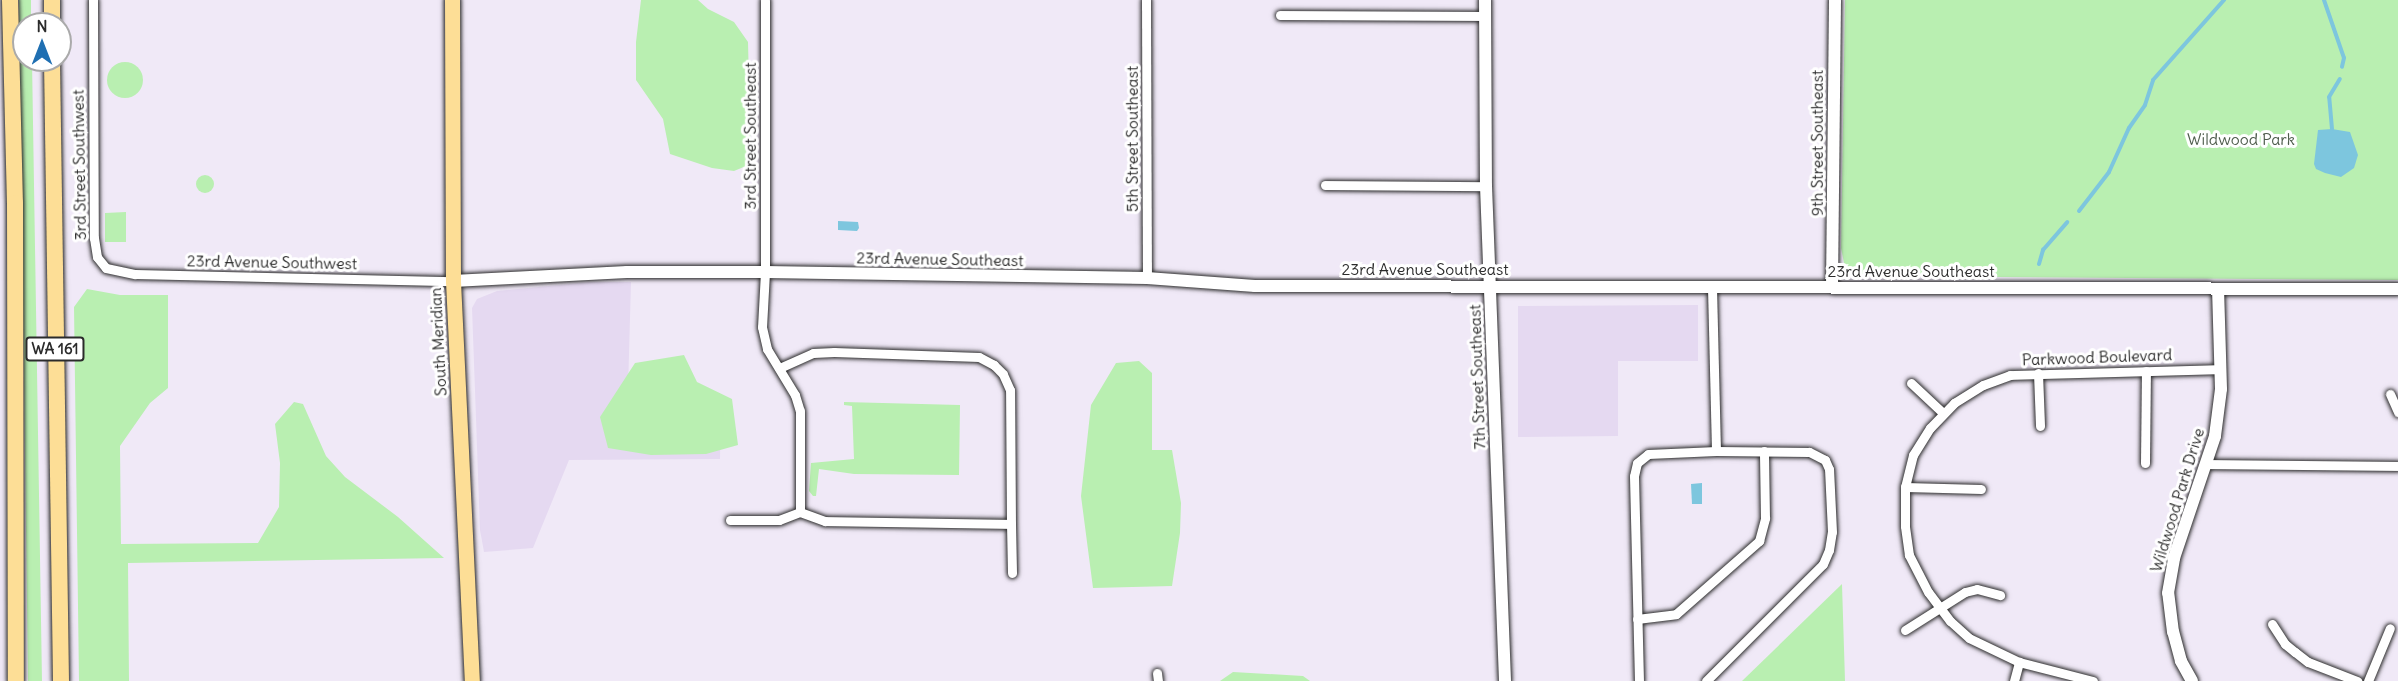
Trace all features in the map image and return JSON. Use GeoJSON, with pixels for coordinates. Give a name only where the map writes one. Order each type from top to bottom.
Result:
{"type":"FeatureCollection","features":[{"type":"Feature","properties":{"kind":"highway","name":"WA 161"},"geometry":{"type":"LineString","coordinates":[[10,0],[15,203],[16,639],[14,681]]}},
{"type":"Feature","properties":{"kind":"highway","name":"WA 161"},"geometry":{"type":"LineString","coordinates":[[52,72],[63,681]]}},
{"type":"Feature","properties":{"kind":"main road","name":"South Meridian"},"geometry":{"type":"LineString","coordinates":[[452,0],[453,281],[472,681]]}},
{"type":"Feature","properties":{"kind":"street","name":"3rd Street Southwest"},"geometry":{"type":"LineString","coordinates":[[93,0],[93,224],[97,257]]}},
{"type":"Feature","properties":{"kind":"street","name":"3rd Street Southeast"},"geometry":{"type":"LineString","coordinates":[[765,0],[763,338],[800,411],[800,512]]}},
{"type":"Feature","properties":{"kind":"street","name":"5th Street Southeast"},"geometry":{"type":"LineString","coordinates":[[1146,0],[1147,278]]}},
{"type":"Feature","properties":{"kind":"street","name":"7th Street Southeast"},"geometry":{"type":"LineString","coordinates":[[1485,0],[1486,186],[1505,681]]}},
{"type":"Feature","properties":{"kind":"street","name":"9th Street Southeast"},"geometry":{"type":"LineString","coordinates":[[1832,287],[1834,0]]}},
{"type":"Feature","properties":{"kind":"street"},"geometry":{"type":"LineString","coordinates":[[1280,15],[1485,16]]}},
{"type":"Feature","properties":{"kind":"street"},"geometry":{"type":"LineString","coordinates":[[1325,185],[1486,186]]}},
{"type":"Feature","properties":{"kind":"street","name":"23rd Avenue Southwest"},"geometry":{"type":"LineString","coordinates":[[97,257],[106,268],[122,273],[453,281]]}},
{"type":"Feature","properties":{"kind":"street","name":"23rd Avenue Southeast"},"geometry":{"type":"LineString","coordinates":[[453,281],[627,272],[765,272],[1147,278],[1255,286],[2398,289]]}},
{"type":"Feature","properties":{"kind":"street"},"geometry":{"type":"LineString","coordinates":[[1712,286],[1716,451]]}},
{"type":"Feature","properties":{"kind":"street","name":"Wildwood Park Drive"},"geometry":{"type":"LineString","coordinates":[[2192,681],[2181,661],[2173,632],[2168,593],[2174,558],[2207,464],[2216,427],[2220,369],[2218,288]]}},
{"type":"Feature","properties":{"kind":"street"},"geometry":{"type":"LineString","coordinates":[[779,368],[813,353],[834,352],[979,357],[994,365],[1003,374],[1010,390],[1012,573]]}},
{"type":"Feature","properties":{"kind":"street","name":"Parkwood Boulevard"},"geometry":{"type":"LineString","coordinates":[[2093,681],[2019,662],[1969,638],[1939,607],[1916,571],[1909,555],[1905,526],[1905,487],[1913,455],[1942,412],[1983,385],[2010,375],[2220,369]]}},
{"type":"Feature","properties":{"kind":"street"},"geometry":{"type":"LineString","coordinates":[[2145,463],[2146,371]]}},
{"type":"Feature","properties":{"kind":"street"},"geometry":{"type":"LineString","coordinates":[[2038,373],[2040,426]]}},
{"type":"Feature","properties":{"kind":"street"},"geometry":{"type":"LineString","coordinates":[[1911,383],[1942,412]]}},
{"type":"Feature","properties":{"kind":"street"},"geometry":{"type":"LineString","coordinates":[[2390,394],[2398,412]]}},
{"type":"Feature","properties":{"kind":"street"},"geometry":{"type":"LineString","coordinates":[[1639,681],[1634,476],[1637,463],[1648,454],[1716,451],[1809,452],[1825,460],[1829,469],[1831,511],[1829,550],[1822,564],[1706,681]]}},
{"type":"Feature","properties":{"kind":"street"},"geometry":{"type":"LineString","coordinates":[[1638,619],[1676,614],[1759,541],[1765,518],[1764,451]]}},
{"type":"Feature","properties":{"kind":"street"},"geometry":{"type":"LineString","coordinates":[[2207,464],[2398,466]]}},
{"type":"Feature","properties":{"kind":"street"},"geometry":{"type":"LineString","coordinates":[[1905,487],[1981,489]]}},
{"type":"Feature","properties":{"kind":"street"},"geometry":{"type":"LineString","coordinates":[[730,520],[780,520],[800,512],[825,521],[1011,524]]}},
{"type":"Feature","properties":{"kind":"street"},"geometry":{"type":"LineString","coordinates":[[1905,630],[1970,590],[2000,595]]}},
{"type":"Feature","properties":{"kind":"street"},"geometry":{"type":"LineString","coordinates":[[2272,624],[2284,644],[2302,657],[2357,681]]}},
{"type":"Feature","properties":{"kind":"street"},"geometry":{"type":"LineString","coordinates":[[2368,681],[2390,628]]}},
{"type":"Feature","properties":{"kind":"street"},"geometry":{"type":"LineString","coordinates":[[2014,681],[2019,662]]}},
{"type":"Feature","properties":{"kind":"shaded area"},"geometry":{"type":"Polygon","coordinates":[[[589,282],[631,282],[628,390],[721,396],[720,459],[569,460],[533,548],[484,552],[480,530],[472,308],[477,299],[497,291],[589,282]]]}},
{"type":"Feature","properties":{"kind":"shaded area"},"geometry":{"type":"Polygon","coordinates":[[[1698,305],[1698,361],[1618,361],[1618,436],[1518,437],[1518,306],[1698,305]]]}},
{"type":"Feature","properties":{"kind":"green space"},"geometry":{"type":"Polygon","coordinates":[[[19,0],[31,0],[31,12],[19,12],[19,0]]]}},
{"type":"Feature","properties":{"kind":"green space"},"geometry":{"type":"Polygon","coordinates":[[[641,0],[698,0],[708,9],[734,22],[748,42],[751,164],[734,171],[712,168],[670,154],[663,119],[636,80],[636,42],[641,0]]]}},
{"type":"Feature","properties":{"kind":"green space","name":"Wildwood Park"},"geometry":{"type":"Polygon","coordinates":[[[1845,0],[2398,0],[2398,280],[1851,276],[1845,268],[1841,248],[1845,0]]]}},
{"type":"Feature","properties":{"kind":"green space"},"geometry":{"type":"Polygon","coordinates":[[[125,62],[138,67],[143,80],[138,93],[125,98],[112,93],[107,80],[112,67],[125,62]]]}},
{"type":"Feature","properties":{"kind":"green space"},"geometry":{"type":"Polygon","coordinates":[[[20,72],[32,72],[42,681],[28,681],[20,72]]]}},
{"type":"Feature","properties":{"kind":"green space"},"geometry":{"type":"Polygon","coordinates":[[[205,175],[211,178],[214,184],[211,190],[205,193],[199,190],[196,184],[199,178],[205,175]]]}},
{"type":"Feature","properties":{"kind":"green space"},"geometry":{"type":"Polygon","coordinates":[[[126,212],[126,242],[105,242],[105,213],[126,212]]]}},
{"type":"Feature","properties":{"kind":"green space"},"geometry":{"type":"Polygon","coordinates":[[[87,289],[120,295],[168,295],[168,388],[150,403],[120,446],[121,544],[258,543],[279,507],[280,463],[275,424],[294,402],[303,404],[326,456],[345,477],[398,517],[444,558],[128,563],[129,681],[79,681],[74,307],[87,289]]]}},
{"type":"Feature","properties":{"kind":"green space"},"geometry":{"type":"Polygon","coordinates":[[[684,355],[697,382],[732,399],[738,445],[706,454],[651,455],[608,448],[600,417],[635,363],[684,355]]]}},
{"type":"Feature","properties":{"kind":"green space"},"geometry":{"type":"Polygon","coordinates":[[[1139,361],[1152,373],[1152,450],[1172,450],[1181,503],[1180,533],[1172,586],[1093,588],[1081,496],[1091,405],[1116,363],[1139,361]]]}},
{"type":"Feature","properties":{"kind":"green space"},"geometry":{"type":"Polygon","coordinates":[[[844,402],[960,405],[959,475],[854,474],[819,469],[816,496],[813,496],[809,491],[811,463],[854,459],[852,406],[844,405],[844,402]]]}},
{"type":"Feature","properties":{"kind":"green space"},"geometry":{"type":"Polygon","coordinates":[[[1842,584],[1845,681],[1742,681],[1842,584]]]}},
{"type":"Feature","properties":{"kind":"green space"},"geometry":{"type":"Polygon","coordinates":[[[1233,672],[1303,676],[1310,681],[1220,681],[1233,672]]]}},
{"type":"Feature","properties":{"kind":"water"},"geometry":{"type":"Polygon","coordinates":[[[2332,129],[2350,132],[2358,155],[2354,168],[2341,177],[2316,169],[2314,164],[2318,130],[2332,129]]]}},
{"type":"Feature","properties":{"kind":"water"},"geometry":{"type":"Polygon","coordinates":[[[838,221],[858,222],[859,228],[857,231],[838,230],[838,221]]]}},
{"type":"Feature","properties":{"kind":"water"},"geometry":{"type":"Polygon","coordinates":[[[1702,483],[1702,504],[1692,504],[1691,484],[1702,483]]]}},
{"type":"Feature","properties":{"kind":"waterway"},"geometry":{"type":"LineString","coordinates":[[2079,211],[2109,172],[2129,128],[2145,105],[2153,80],[2224,0]]}},
{"type":"Feature","properties":{"kind":"waterway"},"geometry":{"type":"LineString","coordinates":[[2324,0],[2344,58],[2342,67]]}},
{"type":"Feature","properties":{"kind":"waterway"},"geometry":{"type":"LineString","coordinates":[[2332,129],[2329,97],[2340,79]]}},
{"type":"Feature","properties":{"kind":"waterway"},"geometry":{"type":"LineString","coordinates":[[2039,264],[2043,250],[2067,222]]}}]}
